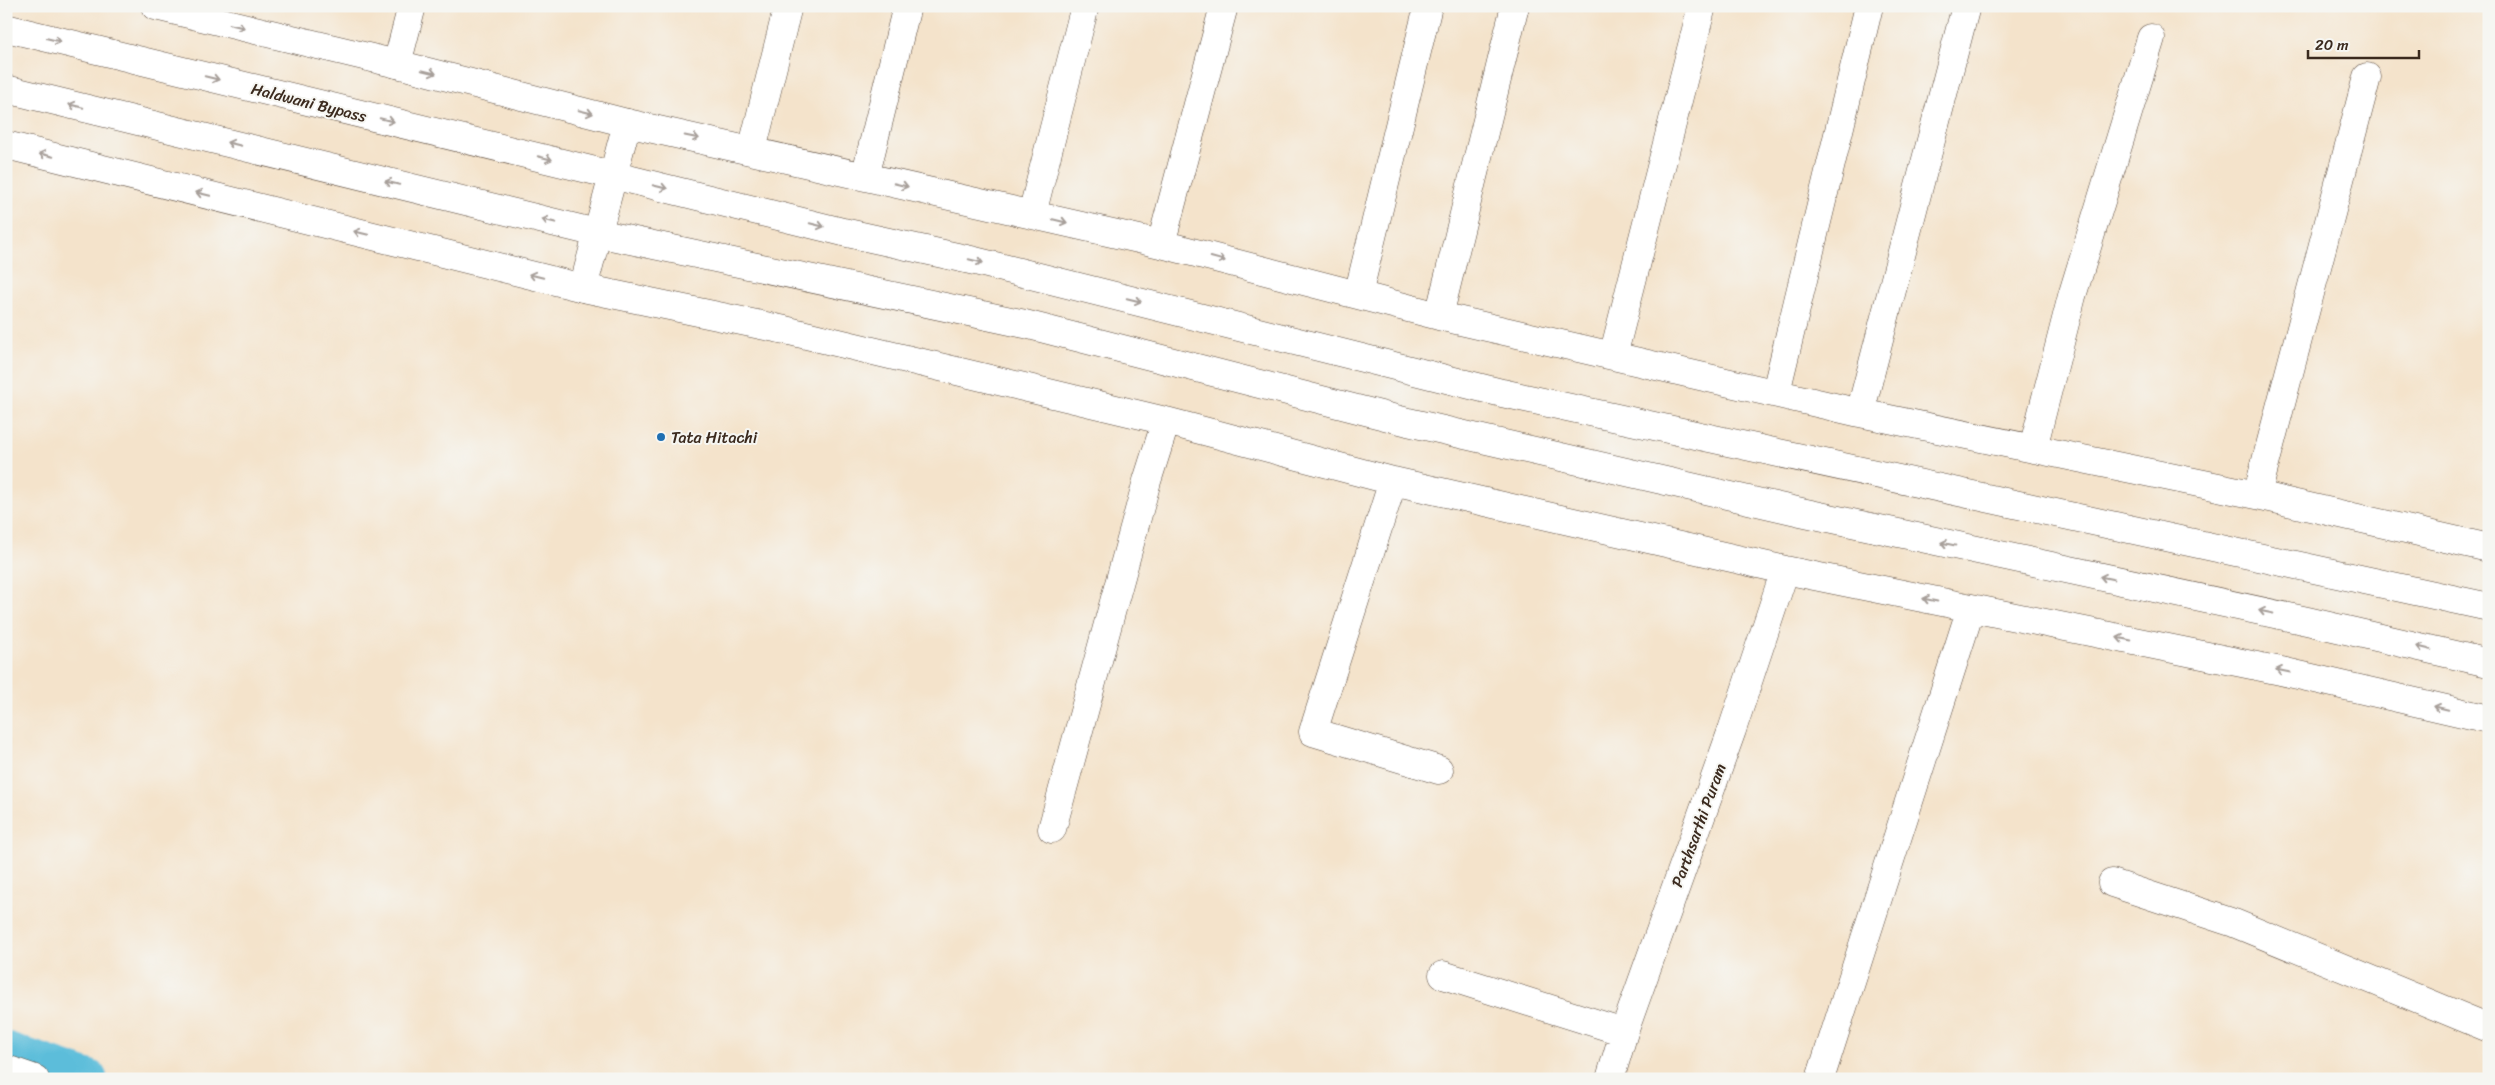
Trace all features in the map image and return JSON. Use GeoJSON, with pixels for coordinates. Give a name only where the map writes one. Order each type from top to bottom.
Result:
{"type":"FeatureCollection","features":[{"type":"Feature","properties":{"kind":"main road"},"geometry":{"type":"LineString","coordinates":[[155,6],[397,64],[627,123],[1161,244],[1439,316],[1776,392],[1860,413],[2487,541]]}},
{"type":"Feature","properties":{"kind":"main road"},"geometry":{"type":"LineString","coordinates":[[397,64],[412,6]]}},
{"type":"Feature","properties":{"kind":"main road"},"geometry":{"type":"LineString","coordinates":[[752,150],[788,6]]}},
{"type":"Feature","properties":{"kind":"main road"},"geometry":{"type":"LineString","coordinates":[[866,177],[907,6]]}},
{"type":"Feature","properties":{"kind":"main road"},"geometry":{"type":"LineString","coordinates":[[1032,214],[1085,6]]}},
{"type":"Feature","properties":{"kind":"main road"},"geometry":{"type":"LineString","coordinates":[[1161,244],[1224,6]]}},
{"type":"Feature","properties":{"kind":"main road"},"geometry":{"type":"LineString","coordinates":[[1358,295],[1428,6]]}},
{"type":"Feature","properties":{"kind":"main road"},"geometry":{"type":"LineString","coordinates":[[1439,316],[1515,6]]}},
{"type":"Feature","properties":{"kind":"main road"},"geometry":{"type":"LineString","coordinates":[[1613,356],[1702,6]]}},
{"type":"Feature","properties":{"kind":"main road"},"geometry":{"type":"LineString","coordinates":[[1776,392],[1869,6]]}},
{"type":"Feature","properties":{"kind":"main road"},"geometry":{"type":"LineString","coordinates":[[1860,413],[1966,6]]}},
{"type":"Feature","properties":{"kind":"main road","name":"Haldwani Bypass"},"geometry":{"type":"LineString","coordinates":[[6,28],[843,232],[975,261],[1502,393],[2489,607]]}},
{"type":"Feature","properties":{"kind":"main road"},"geometry":{"type":"LineString","coordinates":[[2033,448],[2072,296],[2151,38]]}},
{"type":"Feature","properties":{"kind":"main road"},"geometry":{"type":"LineString","coordinates":[[2257,495],[2367,77]]}},
{"type":"Feature","properties":{"kind":"main road"},"geometry":{"type":"LineString","coordinates":[[6,89],[597,233],[1025,324],[1408,422],[1791,510],[2307,621],[2489,663]]}},
{"type":"Feature","properties":{"kind":"main road"},"geometry":{"type":"LineString","coordinates":[[583,288],[627,123]]}},
{"type":"Feature","properties":{"kind":"main road"},"geometry":{"type":"LineString","coordinates":[[6,145],[583,288],[785,330],[1166,421],[1393,481],[1785,570],[2281,671],[2489,719]]}},
{"type":"Feature","properties":{"kind":"main road"},"geometry":{"type":"LineString","coordinates":[[1052,828],[1166,421]]}},
{"type":"Feature","properties":{"kind":"main road"},"geometry":{"type":"LineString","coordinates":[[1393,481],[1313,732],[1438,770]]}},
{"type":"Feature","properties":{"kind":"main road","name":"Parthsarthi Puram"},"geometry":{"type":"LineString","coordinates":[[1610,1079],[1624,1032],[1732,730],[1785,570]]}},
{"type":"Feature","properties":{"kind":"main road"},"geometry":{"type":"LineString","coordinates":[[1820,1079],[1971,608]]}},
{"type":"Feature","properties":{"kind":"main road"},"geometry":{"type":"LineString","coordinates":[[2112,882],[2234,923],[2489,1028]]}},
{"type":"Feature","properties":{"kind":"main road"},"geometry":{"type":"LineString","coordinates":[[1443,975],[1624,1032]]}},
{"type":"Feature","properties":{"kind":"main road"},"geometry":{"type":"LineString","coordinates":[[6,1069],[35,1079]]}},
{"type":"Feature","properties":{"kind":"waterway"},"geometry":{"type":"LineString","coordinates":[[6,1051],[88,1079]]}},
{"type":"Feature","properties":{"kind":"place","name":"Tata Hitachi"},"geometry":{"type":"Point","coordinates":[661,437]}}]}
